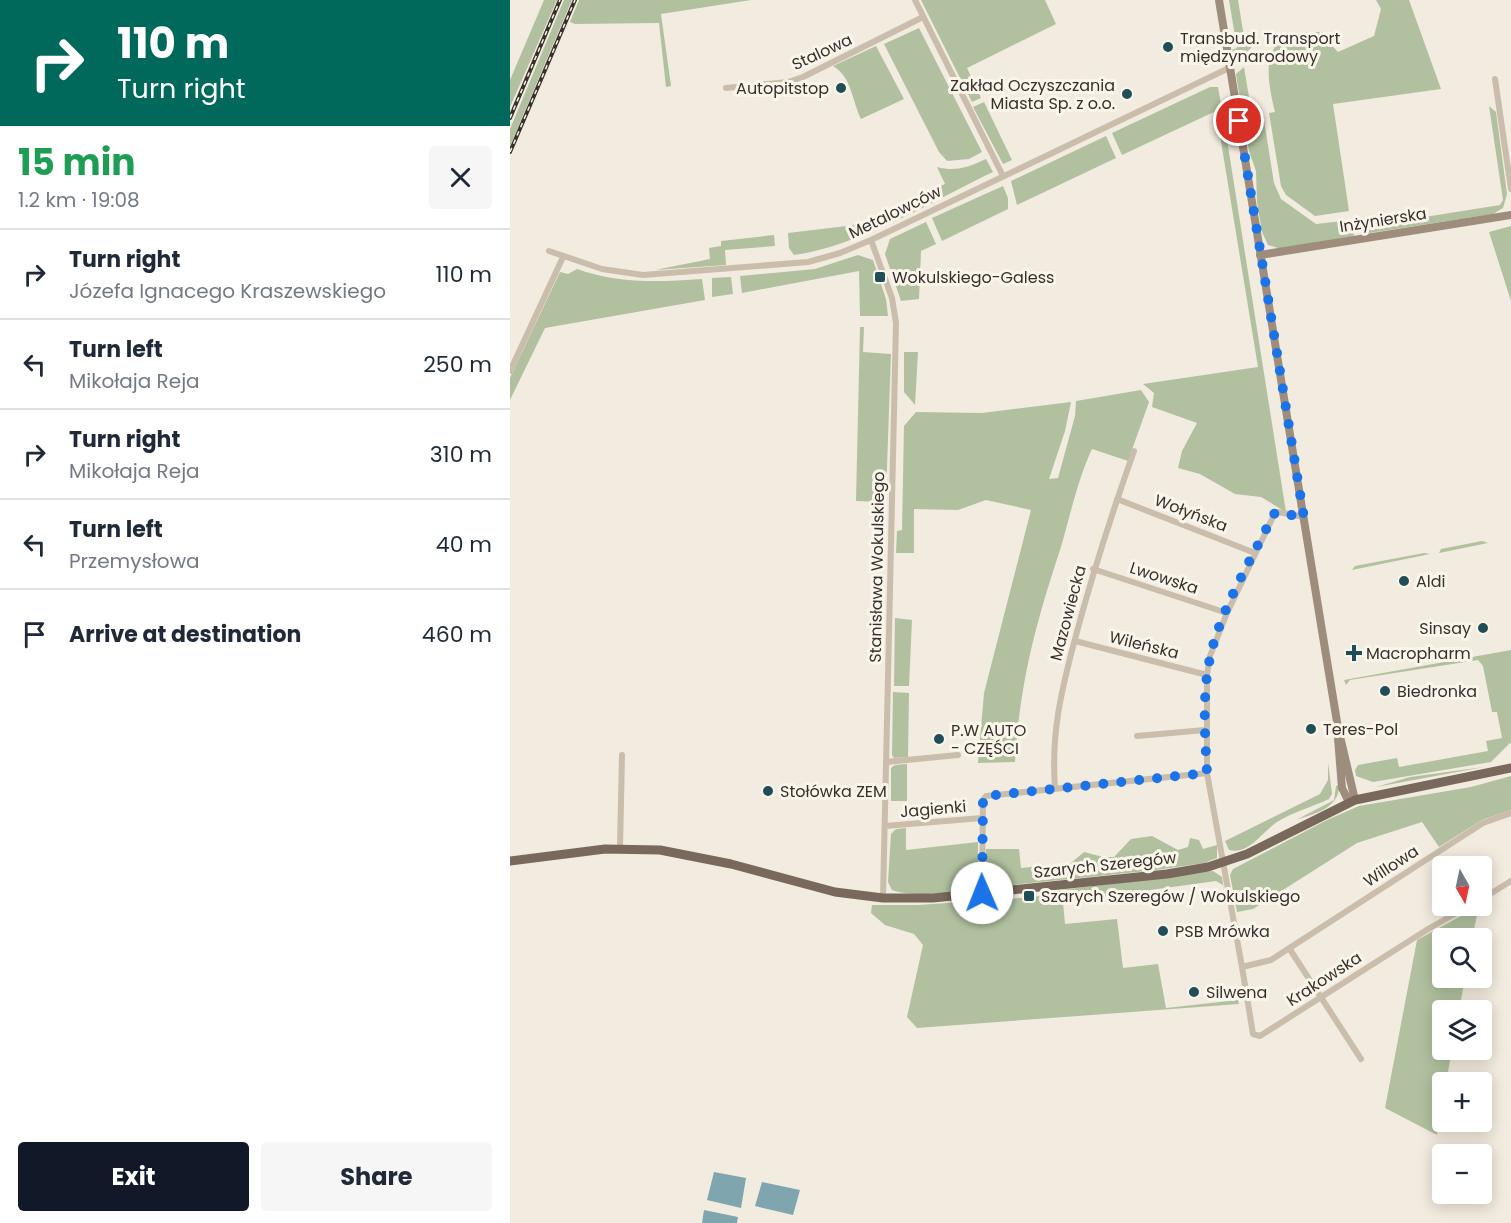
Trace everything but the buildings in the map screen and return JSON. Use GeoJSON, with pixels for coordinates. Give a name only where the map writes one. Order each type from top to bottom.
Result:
{"type":"FeatureCollection","features":[{"type":"Feature","properties":{"kind":"main road"},"geometry":{"type":"LineString","coordinates":[[1219,0],[1338,728],[1352,801]]}},
{"type":"Feature","properties":{"kind":"main road","name":"Inżynierska"},"geometry":{"type":"LineString","coordinates":[[1260,255],[1511,215]]}},
{"type":"Feature","properties":{"kind":"main road","name":"Szarych Szeregów"},"geometry":{"type":"LineString","coordinates":[[510,861],[620,848],[660,850],[702,856],[825,891],[883,898],[933,898],[1167,874],[1224,863],[1352,801],[1511,768]]}},
{"type":"Feature","properties":{"kind":"street"},"geometry":{"type":"LineString","coordinates":[[915,0],[1003,176]]}},
{"type":"Feature","properties":{"kind":"street","name":"Stalowa"},"geometry":{"type":"LineString","coordinates":[[726,88],[788,82],[803,77],[923,17]]}},
{"type":"Feature","properties":{"kind":"street","name":"Metalowców"},"geometry":{"type":"LineString","coordinates":[[549,251],[563,257],[624,273],[663,274],[808,262],[840,253],[871,240],[1229,68]]}},
{"type":"Feature","properties":{"kind":"street"},"geometry":{"type":"LineString","coordinates":[[1496,79],[1511,189]]}},
{"type":"Feature","properties":{"kind":"street","name":"Stanisława Wokulskiego"},"geometry":{"type":"LineString","coordinates":[[871,240],[892,298],[896,323],[883,898]]}},
{"type":"Feature","properties":{"kind":"street"},"geometry":{"type":"LineString","coordinates":[[510,370],[563,257]]}},
{"type":"Feature","properties":{"kind":"street","name":"Mazowiecka"},"geometry":{"type":"LineString","coordinates":[[1055,788],[1054,734],[1063,681],[1093,569],[1134,451]]}},
{"type":"Feature","properties":{"kind":"street","name":"Wołyńska"},"geometry":{"type":"LineString","coordinates":[[1117,499],[1254,553]]}},
{"type":"Feature","properties":{"kind":"street","name":"Krakowska"},"geometry":{"type":"LineString","coordinates":[[1304,518],[1278,512],[1274,514],[1227,613],[1210,656],[1207,675],[1205,730],[1207,773],[1256,1037],[1452,916]]}},
{"type":"Feature","properties":{"kind":"street","name":"Lwowska"},"geometry":{"type":"LineString","coordinates":[[1093,569],[1227,613]]}},
{"type":"Feature","properties":{"kind":"street","name":"Wileńska"},"geometry":{"type":"LineString","coordinates":[[1075,641],[1207,675]]}},
{"type":"Feature","properties":{"kind":"street"},"geometry":{"type":"LineString","coordinates":[[1137,736],[1205,730]]}},
{"type":"Feature","properties":{"kind":"street"},"geometry":{"type":"LineString","coordinates":[[620,848],[622,755]]}},
{"type":"Feature","properties":{"kind":"street"},"geometry":{"type":"LineString","coordinates":[[886,762],[958,755]]}},
{"type":"Feature","properties":{"kind":"street"},"geometry":{"type":"LineString","coordinates":[[982,893],[982,818],[983,800],[986,796],[1207,773]]}},
{"type":"Feature","properties":{"kind":"street","name":"Willowa"},"geometry":{"type":"LineString","coordinates":[[1242,967],[1270,960],[1483,823],[1511,813]]}},
{"type":"Feature","properties":{"kind":"street","name":"Jagienki"},"geometry":{"type":"LineString","coordinates":[[885,826],[982,818]]}},
{"type":"Feature","properties":{"kind":"street"},"geometry":{"type":"LineString","coordinates":[[1492,893],[1511,881]]}},
{"type":"Feature","properties":{"kind":"street"},"geometry":{"type":"LineString","coordinates":[[1289,948],[1361,1059]]}},
{"type":"Feature","properties":{"kind":"green space"},"geometry":{"type":"Polygon","coordinates":[[[544,0],[557,0],[510,107],[510,80],[544,0]]]}},
{"type":"Feature","properties":{"kind":"green space"},"geometry":{"type":"Polygon","coordinates":[[[564,0],[572,0],[510,146],[510,129],[564,0]]]}},
{"type":"Feature","properties":{"kind":"green space"},"geometry":{"type":"Polygon","coordinates":[[[579,0],[751,0],[661,14],[671,86],[666,87],[659,23],[575,24],[570,22],[579,0]]]}},
{"type":"Feature","properties":{"kind":"green space"},"geometry":{"type":"Polygon","coordinates":[[[921,0],[1045,0],[1056,24],[967,68],[981,98],[972,102],[921,0]]]}},
{"type":"Feature","properties":{"kind":"green space"},"geometry":{"type":"Polygon","coordinates":[[[1229,0],[1238,0],[1244,37],[1252,36],[1251,48],[1241,57],[1233,55],[1232,50],[1237,48],[1229,0]]]}},
{"type":"Feature","properties":{"kind":"green space"},"geometry":{"type":"Polygon","coordinates":[[[1376,0],[1409,0],[1441,89],[1333,104],[1349,211],[1315,216],[1286,195],[1281,186],[1269,113],[1275,112],[1269,81],[1271,55],[1286,37],[1300,33],[1319,32],[1338,52],[1374,36],[1381,9],[1376,0]]]}},
{"type":"Feature","properties":{"kind":"green space"},"geometry":{"type":"Polygon","coordinates":[[[919,28],[982,152],[969,159],[947,161],[939,152],[884,44],[919,28]]]}},
{"type":"Feature","properties":{"kind":"green space"},"geometry":{"type":"Polygon","coordinates":[[[876,46],[904,99],[861,119],[848,83],[833,66],[876,46]]]}},
{"type":"Feature","properties":{"kind":"green space"},"geometry":{"type":"Polygon","coordinates":[[[1244,67],[1252,115],[1263,114],[1274,183],[1281,199],[1316,224],[1351,220],[1354,236],[1281,249],[1268,245],[1262,232],[1257,202],[1256,171],[1249,151],[1236,74],[1244,67]]]}},
{"type":"Feature","properties":{"kind":"green space"},"geometry":{"type":"Polygon","coordinates":[[[1210,87],[1218,87],[1286,512],[1261,497],[1235,494],[1200,474],[1178,468],[1182,451],[1197,423],[1152,407],[1154,393],[1143,384],[1258,367],[1216,111],[1122,155],[1112,133],[1210,87]]]}},
{"type":"Feature","properties":{"kind":"green space"},"geometry":{"type":"Polygon","coordinates":[[[984,102],[1012,160],[1003,164],[973,107],[984,102]]]}},
{"type":"Feature","properties":{"kind":"green space"},"geometry":{"type":"Polygon","coordinates":[[[1489,106],[1496,112],[1507,194],[1503,208],[1493,214],[1363,234],[1362,227],[1500,205],[1503,200],[1489,106]]]}},
{"type":"Feature","properties":{"kind":"green space"},"geometry":{"type":"Polygon","coordinates":[[[1106,136],[1116,158],[1017,205],[1011,181],[1106,136]]]}},
{"type":"Feature","properties":{"kind":"green space"},"geometry":{"type":"Polygon","coordinates":[[[986,159],[993,172],[895,221],[819,250],[794,255],[789,248],[788,233],[855,225],[945,184],[937,167],[962,168],[986,159]]]}},
{"type":"Feature","properties":{"kind":"green space"},"geometry":{"type":"Polygon","coordinates":[[[1003,186],[1008,198],[1008,209],[942,241],[932,218],[1003,186]]]}},
{"type":"Feature","properties":{"kind":"green space"},"geometry":{"type":"Polygon","coordinates":[[[926,222],[936,244],[921,251],[919,299],[901,301],[885,254],[890,239],[926,222]]]}},
{"type":"Feature","properties":{"kind":"green space"},"geometry":{"type":"Polygon","coordinates":[[[1511,226],[1511,301],[1489,232],[1511,226]]]}},
{"type":"Feature","properties":{"kind":"green space"},"geometry":{"type":"Polygon","coordinates":[[[774,235],[775,246],[725,250],[726,265],[655,270],[710,259],[709,248],[721,246],[721,241],[774,235]]]}},
{"type":"Feature","properties":{"kind":"green space"},"geometry":{"type":"Polygon","coordinates":[[[858,255],[873,260],[886,299],[888,316],[860,316],[859,271],[742,293],[740,276],[815,269],[858,255]]]}},
{"type":"Feature","properties":{"kind":"green space"},"geometry":{"type":"Polygon","coordinates":[[[577,269],[623,280],[702,279],[705,300],[545,328],[510,400],[510,378],[560,272],[568,274],[577,269]]]}},
{"type":"Feature","properties":{"kind":"green space"},"geometry":{"type":"Polygon","coordinates":[[[731,277],[733,294],[712,297],[712,278],[731,277]]]}},
{"type":"Feature","properties":{"kind":"green space"},"geometry":{"type":"Polygon","coordinates":[[[860,327],[864,327],[863,352],[891,354],[886,495],[882,502],[856,501],[860,327]]]}},
{"type":"Feature","properties":{"kind":"green space"},"geometry":{"type":"Polygon","coordinates":[[[904,352],[918,352],[915,405],[904,392],[904,352]]]}},
{"type":"Feature","properties":{"kind":"green space"},"geometry":{"type":"Polygon","coordinates":[[[1141,390],[1149,402],[1128,461],[1092,449],[1082,474],[1030,654],[1017,733],[1015,762],[978,763],[984,693],[1031,510],[986,500],[958,510],[914,509],[914,553],[896,553],[897,531],[902,530],[904,426],[916,412],[982,413],[1071,402],[1065,431],[1049,479],[1058,478],[1075,416],[1076,401],[1141,390]]]}},
{"type":"Feature","properties":{"kind":"green space"},"geometry":{"type":"Polygon","coordinates":[[[1482,541],[1488,543],[1439,553],[1441,549],[1482,541]]]}},
{"type":"Feature","properties":{"kind":"green space"},"geometry":{"type":"Polygon","coordinates":[[[1424,553],[1430,554],[1352,570],[1355,566],[1424,553]]]}},
{"type":"Feature","properties":{"kind":"green space"},"geometry":{"type":"Polygon","coordinates":[[[895,618],[912,620],[909,686],[894,686],[895,618]]]}},
{"type":"Feature","properties":{"kind":"green space"},"geometry":{"type":"Polygon","coordinates":[[[1511,650],[1511,742],[1491,762],[1373,782],[1356,776],[1355,770],[1358,765],[1397,758],[1399,767],[1488,751],[1486,741],[1502,738],[1497,712],[1492,712],[1483,666],[1478,660],[1350,680],[1346,685],[1344,680],[1511,650]]]}},
{"type":"Feature","properties":{"kind":"green space"},"geometry":{"type":"Polygon","coordinates":[[[893,692],[909,693],[908,757],[894,758],[892,755],[893,692]]]}},
{"type":"Feature","properties":{"kind":"green space"},"geometry":{"type":"Polygon","coordinates":[[[1328,762],[1332,794],[1329,799],[1277,822],[1249,846],[1236,851],[1229,850],[1225,841],[1320,794],[1328,780],[1328,762]]]}},
{"type":"Feature","properties":{"kind":"green space"},"geometry":{"type":"Polygon","coordinates":[[[907,764],[907,801],[891,801],[891,768],[895,765],[907,764]]]}},
{"type":"Feature","properties":{"kind":"green space"},"geometry":{"type":"Polygon","coordinates":[[[1484,767],[1376,787],[1410,777],[1484,767]]]}},
{"type":"Feature","properties":{"kind":"green space"},"geometry":{"type":"Polygon","coordinates":[[[1511,776],[1511,810],[1482,820],[1439,847],[1422,822],[1357,843],[1253,909],[1237,912],[1230,875],[1233,869],[1327,820],[1359,806],[1471,787],[1511,776]]]}},
{"type":"Feature","properties":{"kind":"green space"},"geometry":{"type":"Polygon","coordinates":[[[1339,785],[1338,793],[1335,799],[1331,805],[1296,820],[1334,800],[1336,786],[1339,785]]]}},
{"type":"Feature","properties":{"kind":"green space"},"geometry":{"type":"Polygon","coordinates":[[[906,828],[906,850],[978,842],[978,883],[975,887],[933,894],[892,890],[888,882],[891,834],[896,829],[906,828]]]}},
{"type":"Feature","properties":{"kind":"green space"},"geometry":{"type":"Polygon","coordinates":[[[1152,836],[1178,850],[1188,847],[1190,838],[1199,840],[1203,849],[1217,845],[1217,858],[1204,863],[1156,870],[993,887],[986,883],[986,849],[1019,849],[1021,868],[1071,863],[1084,852],[1103,857],[1114,857],[1131,839],[1152,836]]]}},
{"type":"Feature","properties":{"kind":"green space"},"geometry":{"type":"Polygon","coordinates":[[[1213,871],[1222,877],[1225,896],[1223,885],[1216,881],[1063,902],[1065,924],[1117,919],[1123,968],[1158,964],[1166,1008],[1238,1000],[1239,1004],[917,1028],[907,1017],[923,945],[914,934],[885,925],[871,913],[872,905],[918,905],[1035,897],[1053,891],[1213,871]]]}},
{"type":"Feature","properties":{"kind":"green space"},"geometry":{"type":"Polygon","coordinates":[[[1461,916],[1477,916],[1474,928],[1439,928],[1461,916]]]}},
{"type":"Feature","properties":{"kind":"green space"},"geometry":{"type":"Polygon","coordinates":[[[1432,932],[1432,988],[1463,988],[1461,1000],[1432,1000],[1432,1060],[1450,1060],[1448,1072],[1432,1072],[1432,1132],[1437,1132],[1437,1135],[1385,1108],[1417,940],[1432,932]]]}},
{"type":"Feature","properties":{"kind":"water"},"geometry":{"type":"Polygon","coordinates":[[[714,1172],[746,1178],[741,1208],[707,1200],[714,1172]]]}},
{"type":"Feature","properties":{"kind":"water"},"geometry":{"type":"Polygon","coordinates":[[[762,1182],[800,1190],[793,1215],[755,1206],[762,1182]]]}},
{"type":"Feature","properties":{"kind":"water"},"geometry":{"type":"Polygon","coordinates":[[[704,1210],[738,1217],[737,1223],[702,1223],[704,1210]]]}},
{"type":"Feature","properties":{"kind":"railway"},"geometry":{"type":"LineString","coordinates":[[510,118],[560,0]]}},
{"type":"Feature","properties":{"kind":"railway"},"geometry":{"type":"LineString","coordinates":[[510,152],[575,0]]}},
{"type":"Feature","properties":{"kind":"place","name":"Transbud. Transport międzynarodowy"},"geometry":{"type":"Point","coordinates":[1168,47]}},
{"type":"Feature","properties":{"kind":"place","name":"Autopitstop"},"geometry":{"type":"Point","coordinates":[841,88]}},
{"type":"Feature","properties":{"kind":"place","name":"Zakład Oczyszczania Miasta Sp. z o.o."},"geometry":{"type":"Point","coordinates":[1127,94]}},
{"type":"Feature","properties":{"kind":"place","name":"Wokulskiego-Galess"},"geometry":{"type":"Point","coordinates":[880,277]}},
{"type":"Feature","properties":{"kind":"place","name":"Aldi"},"geometry":{"type":"Point","coordinates":[1404,581]}},
{"type":"Feature","properties":{"kind":"place","name":"Sinsay"},"geometry":{"type":"Point","coordinates":[1483,628]}},
{"type":"Feature","properties":{"kind":"place","name":"Macropharm"},"geometry":{"type":"Point","coordinates":[1354,653]}},
{"type":"Feature","properties":{"kind":"place","name":"Biedronka"},"geometry":{"type":"Point","coordinates":[1385,691]}},
{"type":"Feature","properties":{"kind":"place","name":"Teres-Pol"},"geometry":{"type":"Point","coordinates":[1311,729]}},
{"type":"Feature","properties":{"kind":"place","name":"P.W AUTO - CZĘŚCI"},"geometry":{"type":"Point","coordinates":[939,739]}},
{"type":"Feature","properties":{"kind":"place","name":"Stołówka ZEM"},"geometry":{"type":"Point","coordinates":[768,791]}},
{"type":"Feature","properties":{"kind":"place","name":"Szarych Szeregów / Wokulskiego"},"geometry":{"type":"Point","coordinates":[1029,896]}},
{"type":"Feature","properties":{"kind":"place","name":"PSB Mrówka"},"geometry":{"type":"Point","coordinates":[1163,931]}},
{"type":"Feature","properties":{"kind":"place","name":"Silwena"},"geometry":{"type":"Point","coordinates":[1194,992]}},
{"type":"Feature","properties":{"kind":"route"},"geometry":{"type":"LineString","coordinates":[[982,893],[983,800],[986,796],[1207,773],[1205,730],[1207,675],[1210,656],[1218,634],[1274,514],[1278,512],[1304,518],[1239,121]]}}]}
